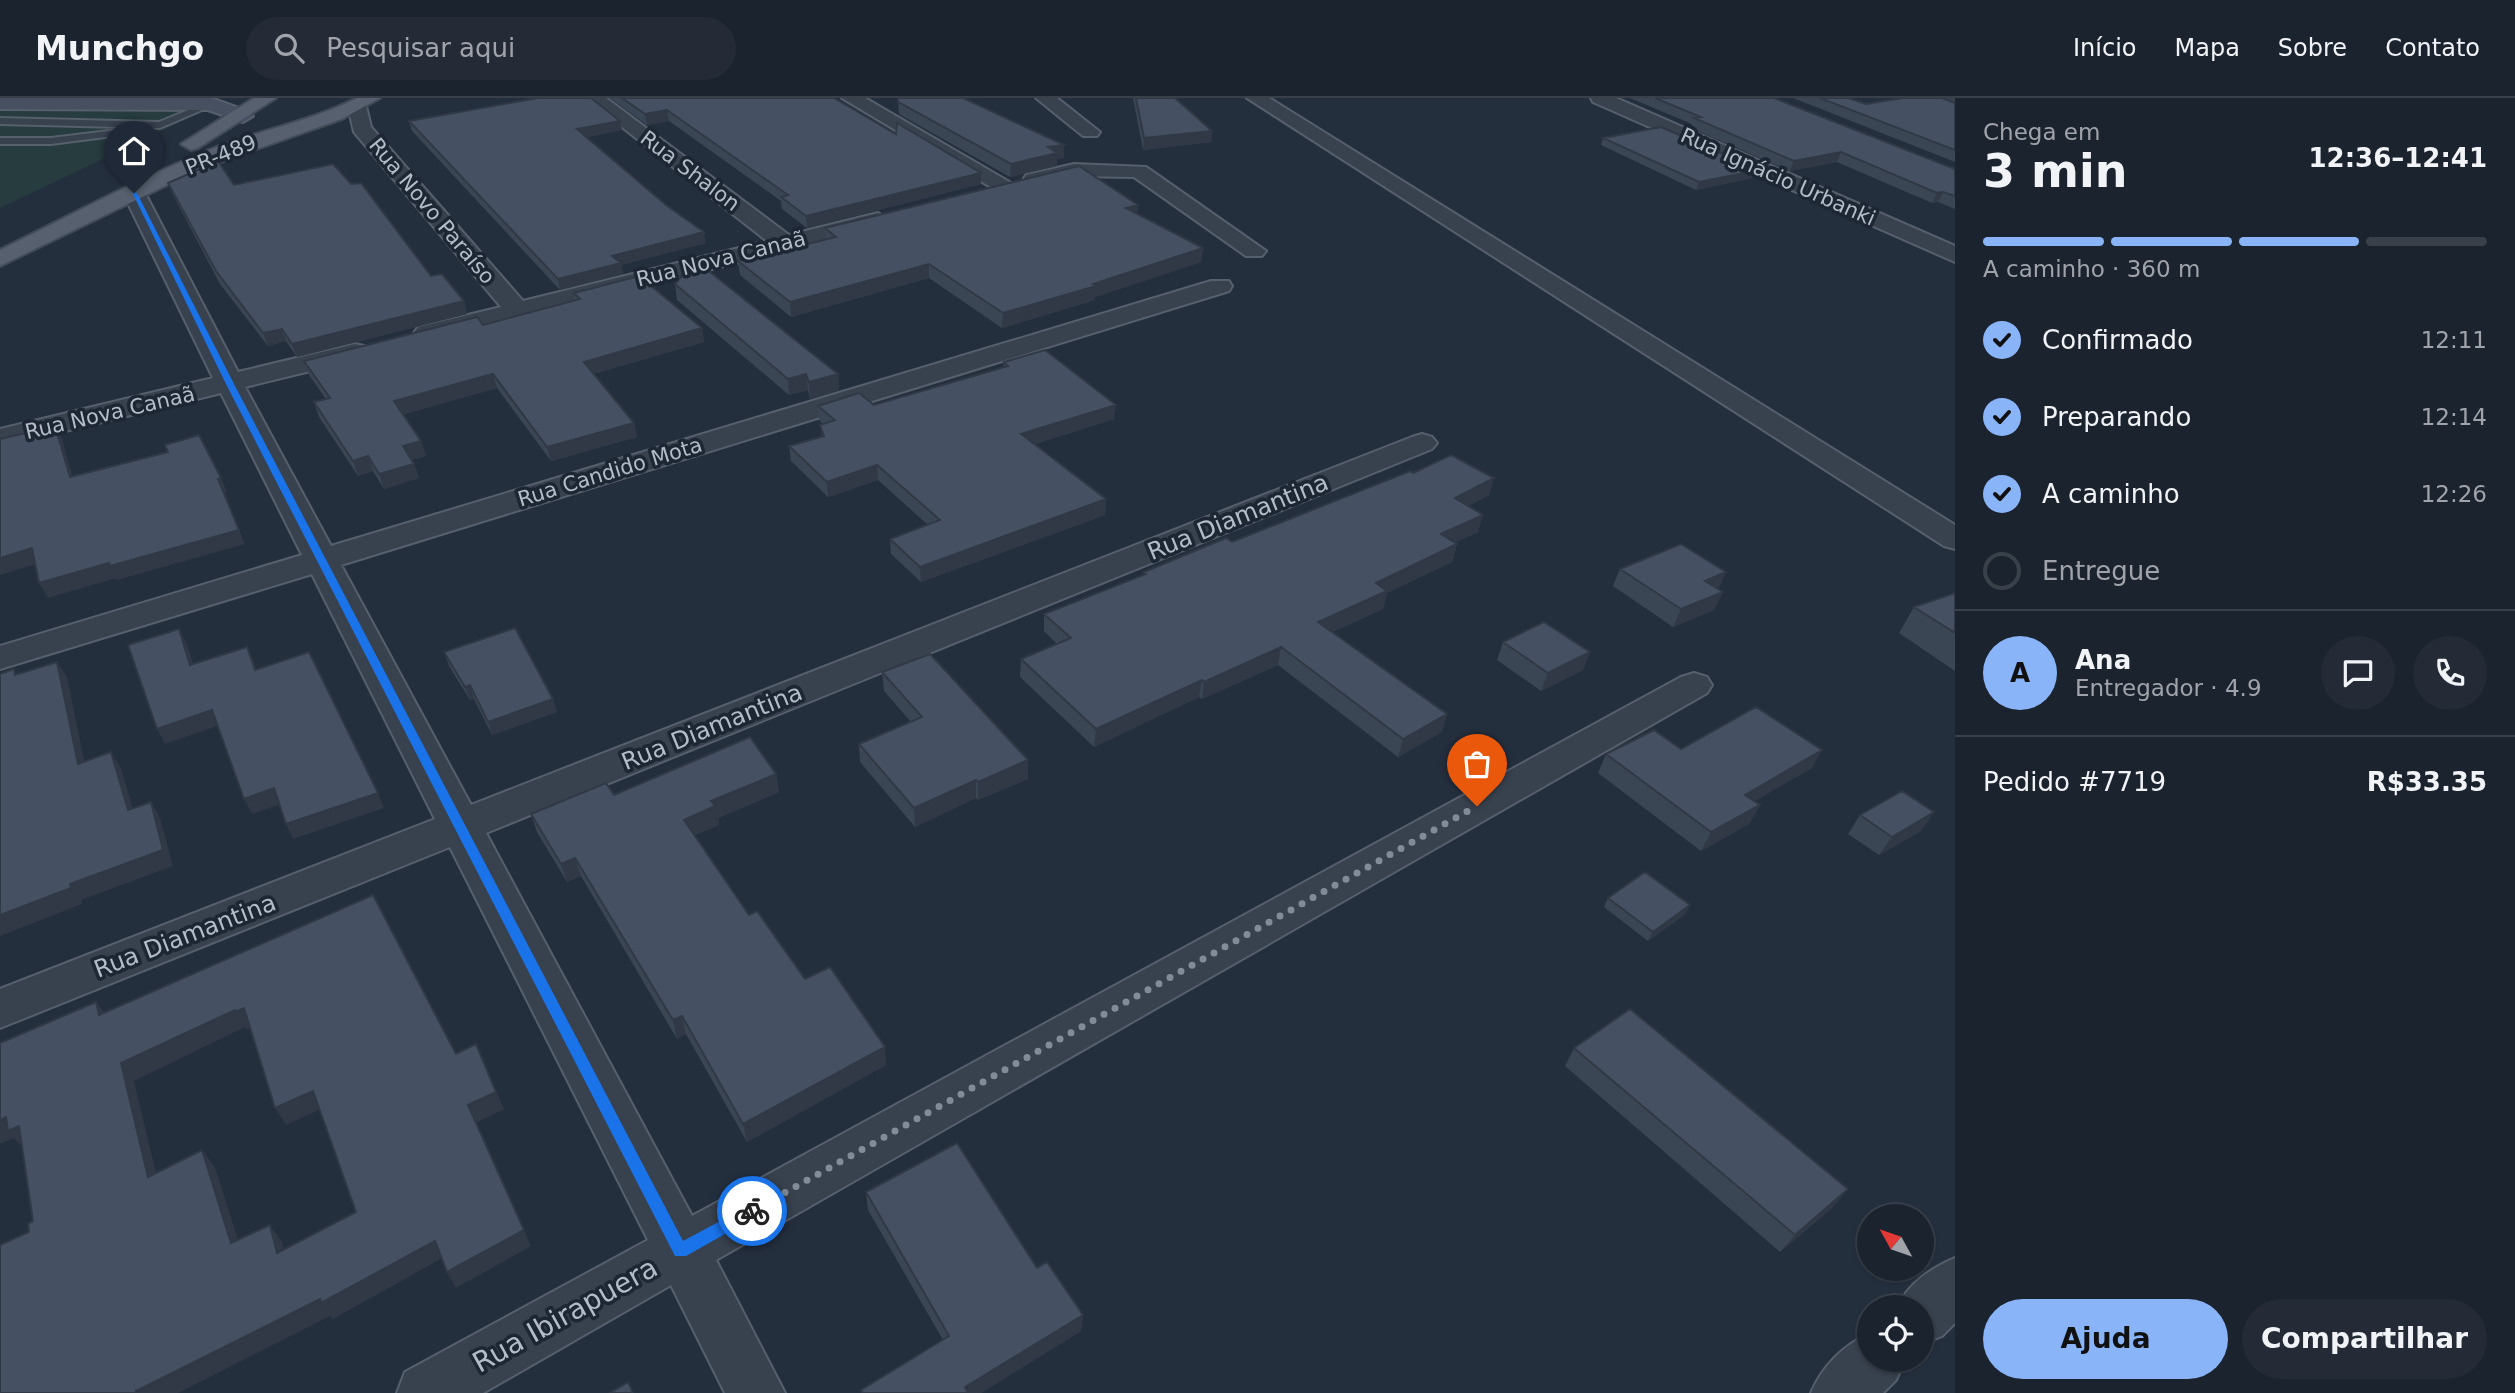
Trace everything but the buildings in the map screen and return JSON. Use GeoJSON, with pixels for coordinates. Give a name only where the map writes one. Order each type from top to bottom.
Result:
{"type":"FeatureCollection","features":[{"type":"Feature","properties":{"kind":"main road","name":"PR-489"},"geometry":{"type":"LineString","coordinates":[[0,237],[210,135],[267,98]]}},
{"type":"Feature","properties":{"kind":"main road","name":"PR-489"},"geometry":{"type":"LineString","coordinates":[[0,260],[134,193],[220,154],[365,102]]}},
{"type":"Feature","properties":{"kind":"main road"},"geometry":{"type":"LineString","coordinates":[[243,116],[259,121],[306,124]]}},
{"type":"Feature","properties":{"kind":"street","name":"Rua Shalon"},"geometry":{"type":"LineString","coordinates":[[594,98],[785,243]]}},
{"type":"Feature","properties":{"kind":"street"},"geometry":{"type":"LineString","coordinates":[[851,98],[1007,187]]}},
{"type":"Feature","properties":{"kind":"street"},"geometry":{"type":"LineString","coordinates":[[1045,98],[1090,132]]}},
{"type":"Feature","properties":{"kind":"street"},"geometry":{"type":"LineString","coordinates":[[1256,98],[1955,539]]}},
{"type":"Feature","properties":{"kind":"street","name":"Rua Ignácio Urbanki"},"geometry":{"type":"LineString","coordinates":[[1600,98],[1955,255]]}},
{"type":"Feature","properties":{"kind":"street","name":"Rua Novo Paraíso"},"geometry":{"type":"LineString","coordinates":[[365,102],[361,128],[517,310]]}},
{"type":"Feature","properties":{"kind":"street"},"geometry":{"type":"LineString","coordinates":[[1,117],[211,104],[243,116]]}},
{"type":"Feature","properties":{"kind":"street"},"geometry":{"type":"LineString","coordinates":[[968,197],[1074,170],[1139,171],[1254,251]]}},
{"type":"Feature","properties":{"kind":"street"},"geometry":{"type":"LineString","coordinates":[[134,193],[230,384],[756,1393]]}},
{"type":"Feature","properties":{"kind":"street","name":"Rua Nova Canaã"},"geometry":{"type":"LineString","coordinates":[[399,341],[903,214]]}},
{"type":"Feature","properties":{"kind":"street","name":"Rua Candido Mota"},"geometry":{"type":"LineString","coordinates":[[0,658],[1220,286]]}},
{"type":"Feature","properties":{"kind":"street","name":"Rua Nova Canaã"},"geometry":{"type":"LineString","coordinates":[[0,439],[373,347]]}},
{"type":"Feature","properties":{"kind":"street","name":"Rua Diamantina"},"geometry":{"type":"LineString","coordinates":[[0,1009],[1422,443]]}},
{"type":"Feature","properties":{"kind":"street","name":"Rua Ibirapuera"},"geometry":{"type":"LineString","coordinates":[[425,1393],[1694,684]]}},
{"type":"Feature","properties":{"kind":"street"},"geometry":{"type":"LineString","coordinates":[[1934,1305],[1955,1285]]}},
{"type":"Feature","properties":{"kind":"street"},"geometry":{"type":"LineString","coordinates":[[1840,1393],[1863,1372]]}},
{"type":"Feature","properties":{"kind":"lane"},"geometry":{"type":"LineString","coordinates":[[0,141],[80,139],[160,125],[211,104]]}},
{"type":"Feature","properties":{"kind":"lane"},"geometry":{"type":"LineString","coordinates":[[1,117],[160,125]]}},
{"type":"Feature","properties":{"kind":"green space"},"geometry":{"type":"Polygon","coordinates":[[[0,110],[172,110],[199,113],[0,208],[0,110]]]}},
{"type":"Feature","properties":{"kind":"way so far"},"geometry":{"type":"LineString","coordinates":[[752,1211],[1477,806]]}},
{"type":"Feature","properties":{"kind":"route"},"geometry":{"type":"LineString","coordinates":[[134,193],[230,384],[680,1251],[752,1211]]}}]}
